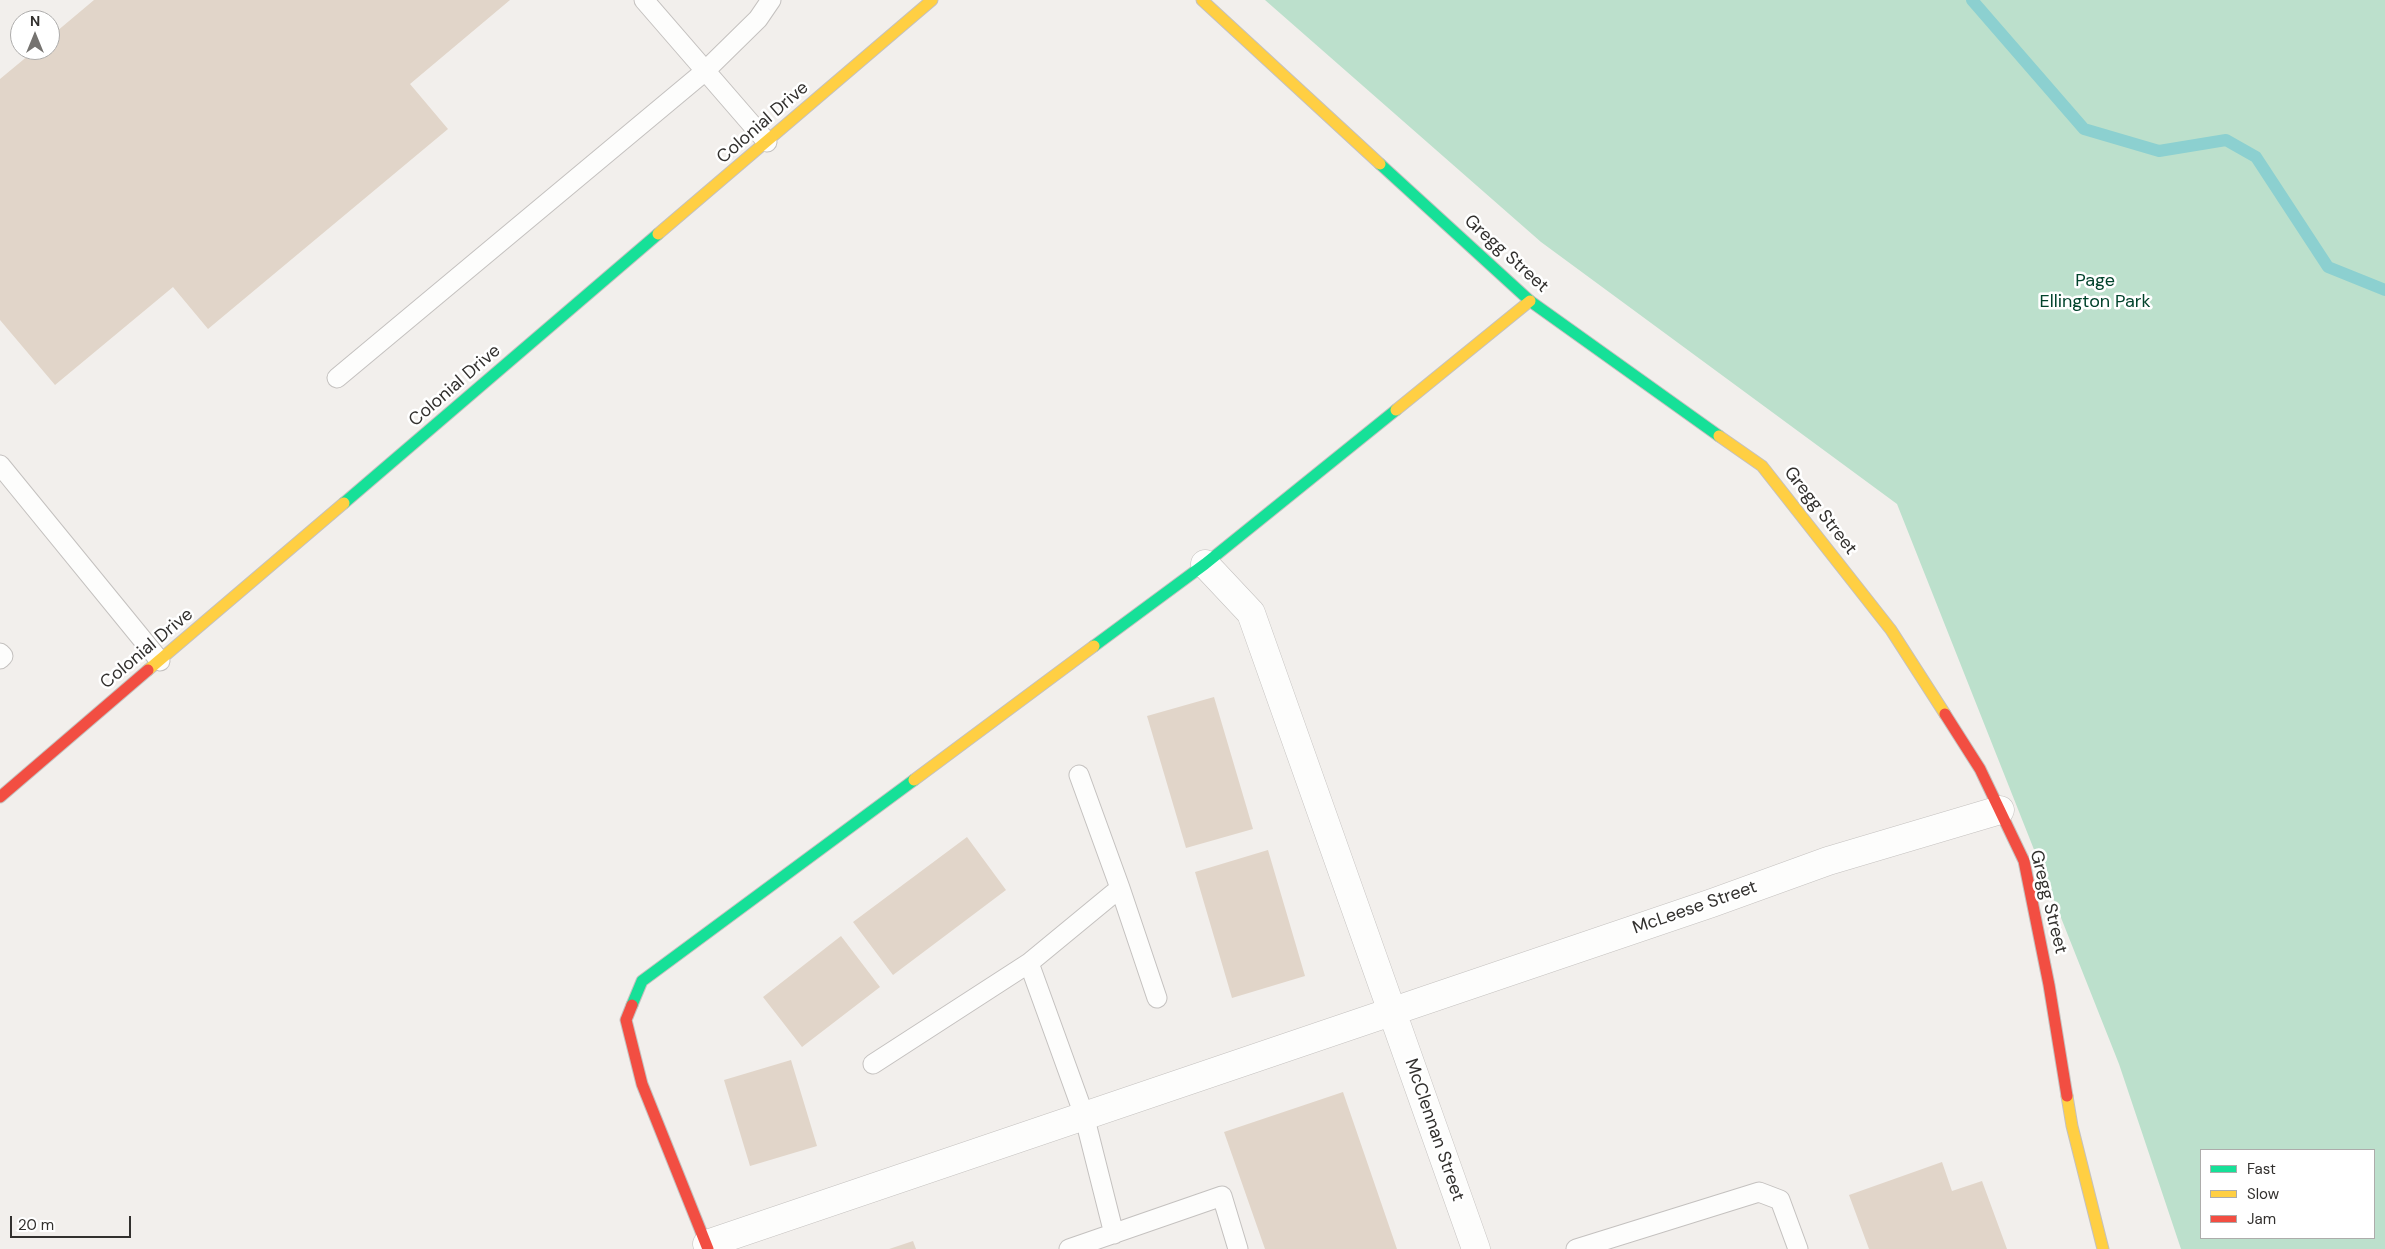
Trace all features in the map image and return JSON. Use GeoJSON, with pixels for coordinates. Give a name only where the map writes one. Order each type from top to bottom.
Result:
{"type":"FeatureCollection","features":[{"type":"Feature","properties":{"kind":"street","name":"Colonial Drive"},"geometry":{"type":"LineString","coordinates":[[0,797],[932,0]]}},
{"type":"Feature","properties":{"kind":"street","name":"Gregg Street"},"geometry":{"type":"LineString","coordinates":[[1202,0],[1530,301],[1762,466],[1891,630],[1980,769],[2024,861],[2049,986],[2072,1126],[2102,1249]]}},
{"type":"Feature","properties":{"kind":"street"},"geometry":{"type":"LineString","coordinates":[[708,1246],[639,1075],[626,1020],[642,982],[1205,564],[1530,301]]}},
{"type":"Feature","properties":{"kind":"street","name":"McClennan Street"},"geometry":{"type":"LineString","coordinates":[[1205,564],[1251,613],[1476,1249]]}},
{"type":"Feature","properties":{"kind":"street","name":"McLeese Street"},"geometry":{"type":"LineString","coordinates":[[708,1246],[1084,1115],[1712,903],[1828,861],[2000,810]]}},
{"type":"Feature","properties":{"kind":"lane"},"geometry":{"type":"LineString","coordinates":[[644,0],[704,72],[767,142]]}},
{"type":"Feature","properties":{"kind":"lane"},"geometry":{"type":"LineString","coordinates":[[337,378],[704,72],[758,19],[771,0]]}},
{"type":"Feature","properties":{"kind":"lane"},"geometry":{"type":"LineString","coordinates":[[0,465],[160,661]]}},
{"type":"Feature","properties":{"kind":"lane"},"geometry":{"type":"LineString","coordinates":[[0,653],[3,656],[0,659]]}},
{"type":"Feature","properties":{"kind":"lane"},"geometry":{"type":"LineString","coordinates":[[1079,775],[1157,998]]}},
{"type":"Feature","properties":{"kind":"lane"},"geometry":{"type":"LineString","coordinates":[[873,1064],[1030,963],[1120,888]]}},
{"type":"Feature","properties":{"kind":"lane"},"geometry":{"type":"LineString","coordinates":[[1030,963],[1084,1115],[1114,1234]]}},
{"type":"Feature","properties":{"kind":"lane"},"geometry":{"type":"LineString","coordinates":[[1576,1249],[1759,1192],[1780,1200],[1798,1249]]}},
{"type":"Feature","properties":{"kind":"lane"},"geometry":{"type":"LineString","coordinates":[[1069,1249],[1222,1196],[1238,1249]]}},
{"type":"Feature","properties":{"kind":"green space","name":"Page Ellington Park"},"geometry":{"type":"Polygon","coordinates":[[[1265,0],[2385,0],[2385,1249],[2181,1249],[2119,1064],[1897,504],[1541,242],[1265,0]]]}},
{"type":"Feature","properties":{"kind":"building"},"geometry":{"type":"Polygon","coordinates":[[[94,0],[510,0],[410,84],[448,129],[208,329],[173,287],[55,385],[0,320],[0,79],[23,60],[60,60],[60,29],[94,0]]]}},
{"type":"Feature","properties":{"kind":"building"},"geometry":{"type":"Polygon","coordinates":[[[1214,697],[1253,829],[1186,848],[1147,716],[1214,697]]]}},
{"type":"Feature","properties":{"kind":"building"},"geometry":{"type":"Polygon","coordinates":[[[967,837],[1006,890],[893,975],[853,922],[967,837]]]}},
{"type":"Feature","properties":{"kind":"building"},"geometry":{"type":"Polygon","coordinates":[[[1268,850],[1305,976],[1232,998],[1195,872],[1268,850]]]}},
{"type":"Feature","properties":{"kind":"building"},"geometry":{"type":"Polygon","coordinates":[[[841,936],[880,987],[802,1047],[763,997],[841,936]]]}},
{"type":"Feature","properties":{"kind":"building"},"geometry":{"type":"Polygon","coordinates":[[[791,1060],[817,1146],[750,1166],[724,1080],[791,1060]]]}},
{"type":"Feature","properties":{"kind":"building"},"geometry":{"type":"Polygon","coordinates":[[[1343,1092],[1397,1249],[1265,1249],[1224,1132],[1343,1092]]]}},
{"type":"Feature","properties":{"kind":"building"},"geometry":{"type":"Polygon","coordinates":[[[1942,1162],[1952,1191],[1982,1181],[2007,1249],[1869,1249],[1849,1195],[1942,1162]]]}},
{"type":"Feature","properties":{"kind":"building"},"geometry":{"type":"Polygon","coordinates":[[[913,1241],[916,1249],[889,1249],[913,1241]]]}},
{"type":"Feature","properties":{"kind":"waterway"},"geometry":{"type":"LineString","coordinates":[[1972,0],[2084,129],[2159,151],[2226,140],[2256,157],[2328,267],[2385,290]]}},
{"type":"Feature","properties":{"kind":"traffic: fast"},"geometry":{"type":"LineString","coordinates":[[1380,164],[1530,301],[1719,436]]}},
{"type":"Feature","properties":{"kind":"traffic: fast"},"geometry":{"type":"LineString","coordinates":[[344,503],[658,234]]}},
{"type":"Feature","properties":{"kind":"traffic: fast"},"geometry":{"type":"LineString","coordinates":[[1094,646],[1205,564],[1396,410]]}},
{"type":"Feature","properties":{"kind":"traffic: fast"},"geometry":{"type":"LineString","coordinates":[[632,1005],[642,981],[914,780]]}},
{"type":"Feature","properties":{"kind":"traffic: slow"},"geometry":{"type":"LineString","coordinates":[[658,234],[932,0]]}},
{"type":"Feature","properties":{"kind":"traffic: slow"},"geometry":{"type":"LineString","coordinates":[[1202,0],[1380,164]]}},
{"type":"Feature","properties":{"kind":"traffic: slow"},"geometry":{"type":"LineString","coordinates":[[1396,410],[1530,301]]}},
{"type":"Feature","properties":{"kind":"traffic: slow"},"geometry":{"type":"LineString","coordinates":[[1719,436],[1762,466],[1891,630],[1945,714]]}},
{"type":"Feature","properties":{"kind":"traffic: slow"},"geometry":{"type":"LineString","coordinates":[[148,670],[344,503]]}},
{"type":"Feature","properties":{"kind":"traffic: slow"},"geometry":{"type":"LineString","coordinates":[[914,780],[1094,646]]}},
{"type":"Feature","properties":{"kind":"traffic: slow"},"geometry":{"type":"LineString","coordinates":[[2067,1096],[2072,1126],[2103,1249]]}},
{"type":"Feature","properties":{"kind":"traffic: jam"},"geometry":{"type":"LineString","coordinates":[[0,797],[148,670]]}},
{"type":"Feature","properties":{"kind":"traffic: jam"},"geometry":{"type":"LineString","coordinates":[[1945,714],[1980,769],[2024,861],[2049,985],[2067,1096]]}},
{"type":"Feature","properties":{"kind":"traffic: jam"},"geometry":{"type":"LineString","coordinates":[[632,1005],[626,1020],[642,1084],[708,1249]]}}]}
